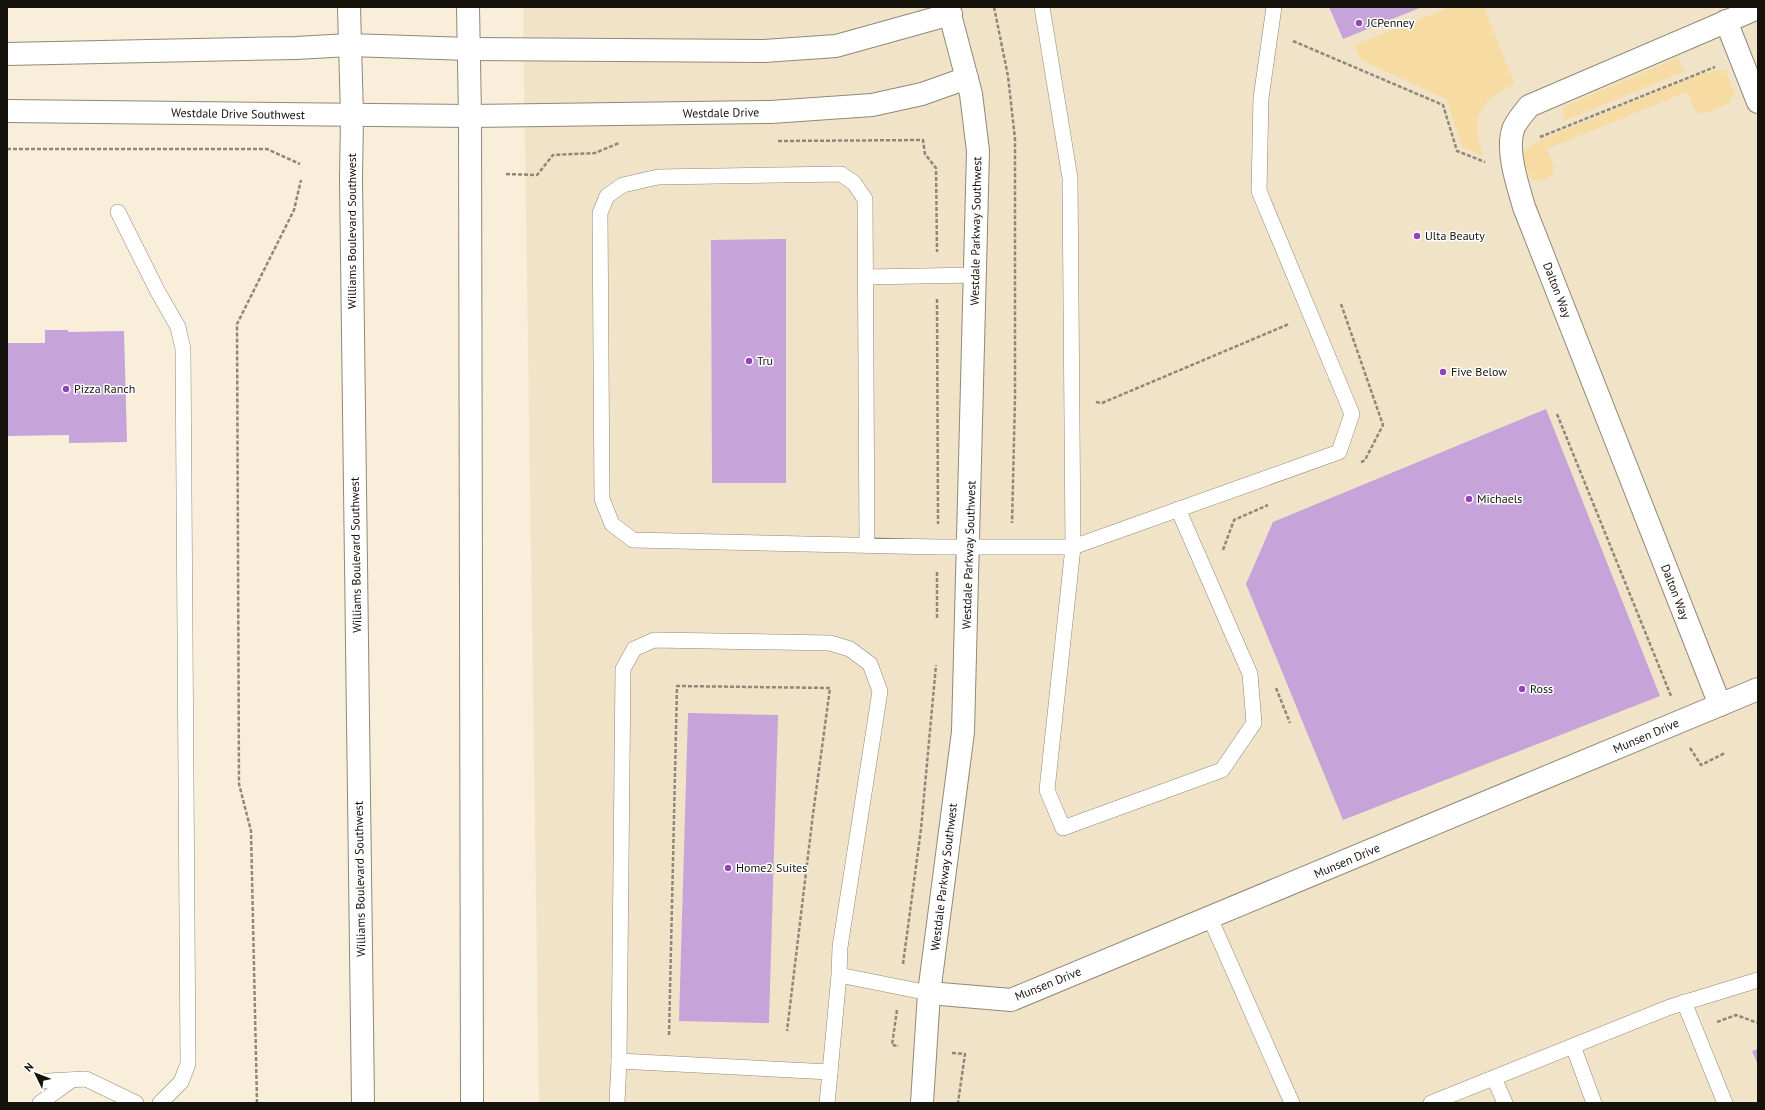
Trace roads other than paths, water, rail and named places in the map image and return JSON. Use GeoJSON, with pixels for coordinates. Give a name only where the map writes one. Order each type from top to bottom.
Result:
{"type":"FeatureCollection","features":[{"type":"Feature","properties":{"kind":"street","name":"Williams Boulevard Southwest"},"geometry":{"type":"LineString","coordinates":[[349,7],[352,116],[351,179],[363,1103]]}},
{"type":"Feature","properties":{"kind":"street"},"geometry":{"type":"LineString","coordinates":[[468,7],[470,116],[472,1103]]}},
{"type":"Feature","properties":{"kind":"street","name":"Dalton Way"},"geometry":{"type":"LineString","coordinates":[[1720,705],[1524,207],[1511,150],[1513,130],[1529,106],[1758,8]]}},
{"type":"Feature","properties":{"kind":"street"},"geometry":{"type":"LineString","coordinates":[[7,54],[296,48],[349,45],[469,49],[778,50],[836,46],[949,10]]}},
{"type":"Feature","properties":{"kind":"street","name":"Westdale Parkway Southwest"},"geometry":{"type":"LineString","coordinates":[[922,1103],[929,994],[963,732],[976,275],[978,151],[971,94],[949,10]]}},
{"type":"Feature","properties":{"kind":"street"},"geometry":{"type":"LineString","coordinates":[[1726,21],[1758,102]]}},
{"type":"Feature","properties":{"kind":"street","name":"Westdale Drive"},"geometry":{"type":"LineString","coordinates":[[470,116],[771,112],[872,105],[922,94],[967,78]]}},
{"type":"Feature","properties":{"kind":"street","name":"Westdale Drive Southwest"},"geometry":{"type":"LineString","coordinates":[[7,111],[352,116],[470,116]]}},
{"type":"Feature","properties":{"kind":"street","name":"Munsen Drive"},"geometry":{"type":"LineString","coordinates":[[929,994],[1011,1000],[1758,689]]}},
{"type":"Feature","properties":{"kind":"lane"},"geometry":{"type":"LineString","coordinates":[[1042,7],[1070,178],[1073,547],[1047,790],[1063,828],[1222,770],[1254,723],[1250,674],[1178,509]]}},
{"type":"Feature","properties":{"kind":"lane"},"geometry":{"type":"LineString","coordinates":[[867,545],[865,199],[854,183],[841,174],[658,177],[623,184],[607,196],[600,213],[602,499],[612,524],[633,540],[969,548],[1073,547],[1339,452],[1352,414],[1259,191],[1260,98],[1274,7]]}},
{"type":"Feature","properties":{"kind":"lane"},"geometry":{"type":"LineString","coordinates":[[118,212],[158,292],[178,327],[183,349],[188,1064],[181,1082],[160,1103]]}},
{"type":"Feature","properties":{"kind":"lane"},"geometry":{"type":"LineString","coordinates":[[866,277],[976,275]]}},
{"type":"Feature","properties":{"kind":"lane"},"geometry":{"type":"LineString","coordinates":[[617,1103],[622,669],[634,649],[654,640],[830,642],[850,649],[870,664],[880,691],[840,947],[839,975],[827,1103]]}},
{"type":"Feature","properties":{"kind":"lane"},"geometry":{"type":"LineString","coordinates":[[1210,918],[1292,1103]]}},
{"type":"Feature","properties":{"kind":"lane"},"geometry":{"type":"LineString","coordinates":[[839,975],[929,994]]}},
{"type":"Feature","properties":{"kind":"lane"},"geometry":{"type":"LineString","coordinates":[[1431,1103],[1684,1002],[1758,980]]}},
{"type":"Feature","properties":{"kind":"lane"},"geometry":{"type":"LineString","coordinates":[[1684,1002],[1725,1103]]}},
{"type":"Feature","properties":{"kind":"lane"},"geometry":{"type":"LineString","coordinates":[[1572,1046],[1594,1103]]}},
{"type":"Feature","properties":{"kind":"lane"},"geometry":{"type":"LineString","coordinates":[[618,1061],[830,1072]]}},
{"type":"Feature","properties":{"kind":"lane"},"geometry":{"type":"LineString","coordinates":[[1494,1078],[1505,1103]]}},
{"type":"Feature","properties":{"kind":"lane"},"geometry":{"type":"LineString","coordinates":[[47,1081],[86,1079],[136,1103]]}},
{"type":"Feature","properties":{"kind":"lane"},"geometry":{"type":"LineString","coordinates":[[40,1103],[72,1080]]}},
{"type":"Feature","properties":{"kind":"place","name":"JCPenney"},"geometry":{"type":"Point","coordinates":[1359,23]}},
{"type":"Feature","properties":{"kind":"place","name":"Ulta Beauty"},"geometry":{"type":"Point","coordinates":[1417,236]}},
{"type":"Feature","properties":{"kind":"place","name":"Tru"},"geometry":{"type":"Point","coordinates":[749,361]}},
{"type":"Feature","properties":{"kind":"place","name":"Five Below"},"geometry":{"type":"Point","coordinates":[1443,372]}},
{"type":"Feature","properties":{"kind":"place","name":"Pizza Ranch"},"geometry":{"type":"Point","coordinates":[66,389]}},
{"type":"Feature","properties":{"kind":"place","name":"Michaels"},"geometry":{"type":"Point","coordinates":[1469,499]}},
{"type":"Feature","properties":{"kind":"place","name":"Ross"},"geometry":{"type":"Point","coordinates":[1522,689]}},
{"type":"Feature","properties":{"kind":"place","name":"Home2 Suites"},"geometry":{"type":"Point","coordinates":[728,868]}}]}
